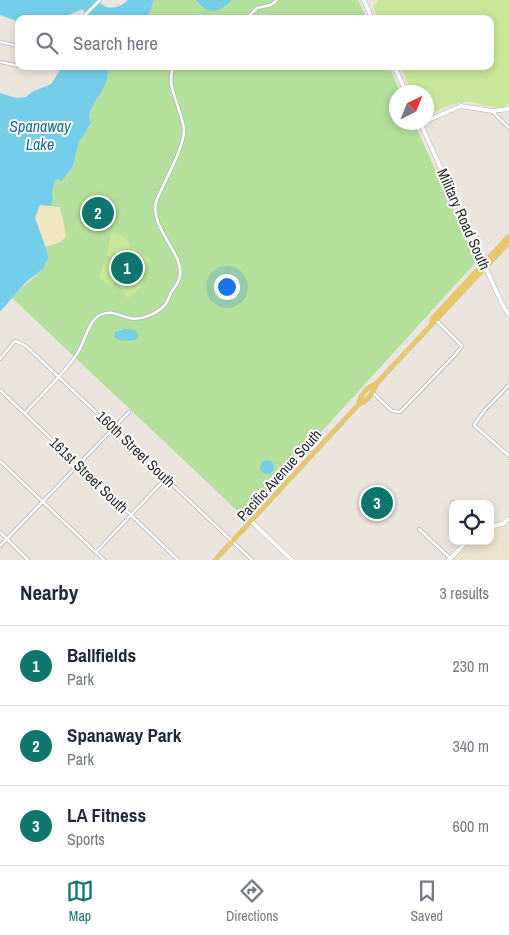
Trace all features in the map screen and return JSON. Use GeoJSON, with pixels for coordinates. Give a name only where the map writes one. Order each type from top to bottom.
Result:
{"type":"FeatureCollection","features":[{"type":"Feature","properties":{"kind":"main road"},"geometry":{"type":"LineString","coordinates":[[364,0],[370,15]]}},
{"type":"Feature","properties":{"kind":"main road"},"geometry":{"type":"LineString","coordinates":[[396,70],[403,85]]}},
{"type":"Feature","properties":{"kind":"main road"},"geometry":{"type":"LineString","coordinates":[[434,118],[461,106],[492,111],[509,109]]}},
{"type":"Feature","properties":{"kind":"main road","name":"Military Road South"},"geometry":{"type":"LineString","coordinates":[[424,130],[484,265],[509,315]]}},
{"type":"Feature","properties":{"kind":"main road","name":"Pacific Avenue South"},"geometry":{"type":"LineString","coordinates":[[215,560],[359,404],[362,403],[372,392],[376,384],[432,324],[437,321],[509,236]]}},
{"type":"Feature","properties":{"kind":"main road","name":"Pacific Avenue South"},"geometry":{"type":"LineString","coordinates":[[432,324],[432,320],[484,265],[509,242]]}},
{"type":"Feature","properties":{"kind":"main road","name":"Pacific Avenue South"},"geometry":{"type":"LineString","coordinates":[[359,404],[359,400],[372,385],[376,384]]}},
{"type":"Feature","properties":{"kind":"main road"},"geometry":{"type":"LineString","coordinates":[[494,526],[508,521]]}},
{"type":"Feature","properties":{"kind":"main road"},"geometry":{"type":"LineString","coordinates":[[252,522],[292,560]]}},
{"type":"Feature","properties":{"kind":"main road"},"geometry":{"type":"LineString","coordinates":[[450,559],[463,545]]}},
{"type":"Feature","properties":{"kind":"street"},"geometry":{"type":"LineString","coordinates":[[85,15],[100,0]]}},
{"type":"Feature","properties":{"kind":"street"},"geometry":{"type":"LineString","coordinates":[[250,15],[258,8],[271,5],[277,0]]}},
{"type":"Feature","properties":{"kind":"street"},"geometry":{"type":"LineString","coordinates":[[0,42],[15,45]]}},
{"type":"Feature","properties":{"kind":"street"},"geometry":{"type":"LineString","coordinates":[[0,62],[15,65]]}},
{"type":"Feature","properties":{"kind":"street"},"geometry":{"type":"LineString","coordinates":[[24,413],[59,377],[78,352],[92,324],[99,316],[111,312],[130,319],[148,316],[165,305],[180,278],[180,268],[159,224],[155,210],[159,194],[183,136],[182,121],[171,81],[172,70]]}},
{"type":"Feature","properties":{"kind":"street"},"geometry":{"type":"LineString","coordinates":[[492,111],[509,128]]}},
{"type":"Feature","properties":{"kind":"street"},"geometry":{"type":"LineString","coordinates":[[372,392],[392,411],[397,413],[456,355],[462,346],[437,321]]}},
{"type":"Feature","properties":{"kind":"street","name":"160th Street South"},"geometry":{"type":"LineString","coordinates":[[0,359],[11,344],[17,341],[26,346],[252,560]]}},
{"type":"Feature","properties":{"kind":"street"},"geometry":{"type":"LineString","coordinates":[[508,387],[484,411],[474,426],[509,456]]}},
{"type":"Feature","properties":{"kind":"street","name":"161st Street South"},"geometry":{"type":"LineString","coordinates":[[0,390],[178,560]]}},
{"type":"Feature","properties":{"kind":"street"},"geometry":{"type":"LineString","coordinates":[[0,546],[130,412]]}},
{"type":"Feature","properties":{"kind":"street"},"geometry":{"type":"LineString","coordinates":[[0,462],[104,560]]}},
{"type":"Feature","properties":{"kind":"street"},"geometry":{"type":"LineString","coordinates":[[96,552],[166,478]]}},
{"type":"Feature","properties":{"kind":"street"},"geometry":{"type":"LineString","coordinates":[[419,529],[450,559]]}},
{"type":"Feature","properties":{"kind":"street"},"geometry":{"type":"LineString","coordinates":[[0,532],[28,560]]}},
{"type":"Feature","properties":{"kind":"shaded area"},"geometry":{"type":"Polygon","coordinates":[[[508,527],[509,560],[454,560],[467,545],[494,545],[494,529],[508,527]]]}},
{"type":"Feature","properties":{"kind":"green space"},"geometry":{"type":"Polygon","coordinates":[[[154,0],[358,0],[365,15],[148,15],[154,0]]]}},
{"type":"Feature","properties":{"kind":"green space"},"geometry":{"type":"Polygon","coordinates":[[[379,0],[509,0],[509,104],[500,107],[490,107],[471,102],[460,102],[434,113],[434,85],[409,85],[402,70],[494,70],[494,15],[376,15],[373,7],[379,0]]]}},
{"type":"Feature","properties":{"kind":"green space"},"geometry":{"type":"Polygon","coordinates":[[[107,70],[391,70],[397,85],[389,85],[389,130],[417,130],[477,261],[244,517],[11,297],[39,273],[46,262],[45,247],[35,218],[53,199],[52,191],[56,179],[62,180],[73,166],[79,142],[91,123],[91,111],[104,83],[107,70]]]}},
{"type":"Feature","properties":{"kind":"green space"},"geometry":{"type":"Polygon","coordinates":[[[113,233],[125,238],[129,242],[131,249],[133,248],[149,258],[150,261],[140,276],[144,285],[129,297],[127,297],[117,283],[108,284],[99,278],[105,260],[124,265],[124,259],[108,256],[107,254],[111,234],[113,233]]]}},
{"type":"Feature","properties":{"kind":"sand"},"geometry":{"type":"Polygon","coordinates":[[[40,205],[60,207],[66,236],[61,242],[45,247],[35,218],[40,205]]]}},
{"type":"Feature","properties":{"kind":"water"},"geometry":{"type":"Polygon","coordinates":[[[0,0],[99,0],[101,4],[113,8],[128,0],[154,0],[148,15],[87,15],[82,9],[69,15],[15,15],[15,21],[0,15],[0,0]]]}},
{"type":"Feature","properties":{"kind":"water"},"geometry":{"type":"Polygon","coordinates":[[[196,0],[232,0],[222,8],[213,11],[200,5],[196,0]]]}},
{"type":"Feature","properties":{"kind":"water","name":"Spanaway Lake"},"geometry":{"type":"Polygon","coordinates":[[[60,70],[107,70],[106,82],[91,110],[91,123],[79,142],[73,166],[62,181],[56,179],[52,191],[53,199],[51,206],[40,205],[35,218],[48,258],[43,269],[26,282],[0,312],[0,93],[16,98],[26,97],[32,92],[51,84],[60,70]]]}},
{"type":"Feature","properties":{"kind":"water"},"geometry":{"type":"Polygon","coordinates":[[[125,329],[135,330],[138,335],[137,339],[126,341],[114,337],[115,332],[125,329]]]}},
{"type":"Feature","properties":{"kind":"water"},"geometry":{"type":"Polygon","coordinates":[[[267,460],[272,462],[274,467],[272,472],[267,474],[262,472],[260,467],[262,462],[267,460]]]}},
{"type":"Feature","properties":{"kind":"place","name":"Spanaway Park"},"geometry":{"type":"Point","coordinates":[98,213]}},
{"type":"Feature","properties":{"kind":"place","name":"Ballfields"},"geometry":{"type":"Point","coordinates":[127,268]}},
{"type":"Feature","properties":{"kind":"place","name":"LA Fitness"},"geometry":{"type":"Point","coordinates":[377,503]}}]}
